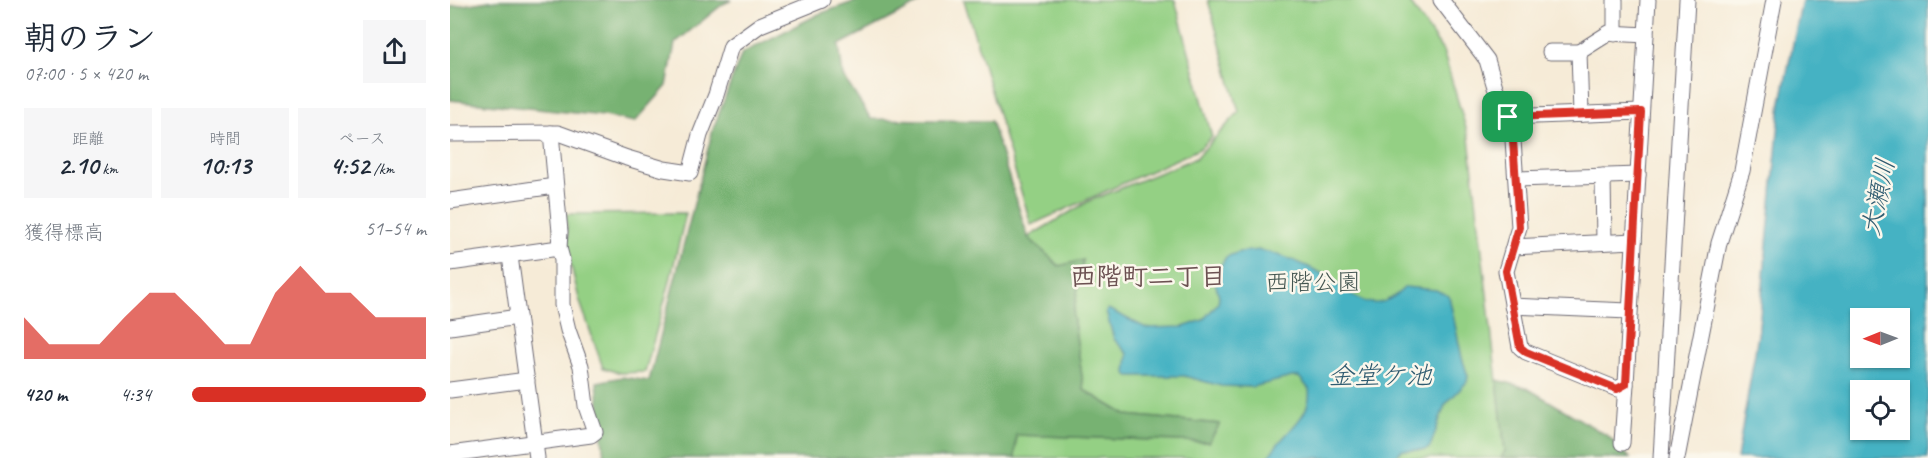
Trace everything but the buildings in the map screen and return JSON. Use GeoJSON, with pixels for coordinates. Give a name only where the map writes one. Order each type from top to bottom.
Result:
{"type":"FeatureCollection","features":[{"type":"Feature","properties":{"kind":"street"},"geometry":{"type":"LineString","coordinates":[[450,134],[558,133],[627,158],[664,169],[690,173],[700,135],[716,95],[731,46],[760,25],[822,0]]}},
{"type":"Feature","properties":{"kind":"street"},"geometry":{"type":"LineString","coordinates":[[1442,0],[1487,60],[1494,87],[1508,117],[1513,140],[1519,227],[1506,271],[1520,347],[1526,352],[1617,389],[1626,384]]}},
{"type":"Feature","properties":{"kind":"street"},"geometry":{"type":"LineString","coordinates":[[1615,34],[1616,0]]}},
{"type":"Feature","properties":{"kind":"street"},"geometry":{"type":"LineString","coordinates":[[1622,443],[1648,0]]}},
{"type":"Feature","properties":{"kind":"street"},"geometry":{"type":"LineString","coordinates":[[1661,458],[1687,0]]}},
{"type":"Feature","properties":{"kind":"street"},"geometry":{"type":"LineString","coordinates":[[1677,458],[1719,243],[1742,171],[1774,0]]}},
{"type":"Feature","properties":{"kind":"street"},"geometry":{"type":"LineString","coordinates":[[1550,52],[1579,52],[1609,33],[1646,35]]}},
{"type":"Feature","properties":{"kind":"street"},"geometry":{"type":"LineString","coordinates":[[1579,52],[1581,114]]}},
{"type":"Feature","properties":{"kind":"street"},"geometry":{"type":"LineString","coordinates":[[1508,117],[1641,112]]}},
{"type":"Feature","properties":{"kind":"street"},"geometry":{"type":"LineString","coordinates":[[450,454],[536,451],[595,432],[586,406],[582,366],[568,330],[562,305],[562,259],[559,249],[560,232],[551,133]]}},
{"type":"Feature","properties":{"kind":"street"},"geometry":{"type":"LineString","coordinates":[[1516,179],[1638,175]]}},
{"type":"Feature","properties":{"kind":"street"},"geometry":{"type":"LineString","coordinates":[[1602,176],[1604,242]]}},
{"type":"Feature","properties":{"kind":"street"},"geometry":{"type":"LineString","coordinates":[[450,201],[555,186]]}},
{"type":"Feature","properties":{"kind":"street"},"geometry":{"type":"LineString","coordinates":[[1514,247],[1634,241]]}},
{"type":"Feature","properties":{"kind":"street"},"geometry":{"type":"LineString","coordinates":[[450,263],[559,249]]}},
{"type":"Feature","properties":{"kind":"street"},"geometry":{"type":"LineString","coordinates":[[510,256],[536,451]]}},
{"type":"Feature","properties":{"kind":"street"},"geometry":{"type":"LineString","coordinates":[[1512,306],[1629,311]]}},
{"type":"Feature","properties":{"kind":"street"},"geometry":{"type":"LineString","coordinates":[[450,327],[518,317]]}},
{"type":"Feature","properties":{"kind":"street"},"geometry":{"type":"LineString","coordinates":[[450,390],[527,380]]}},
{"type":"Feature","properties":{"kind":"green space"},"geometry":{"type":"Polygon","coordinates":[[[496,0],[732,0],[723,4],[675,43],[667,86],[635,122],[604,116],[450,100],[450,7],[496,0]]]}},
{"type":"Feature","properties":{"kind":"green space"},"geometry":{"type":"Polygon","coordinates":[[[859,0],[925,0],[839,45],[843,76],[871,119],[991,121],[1028,237],[1059,266],[1083,260],[1073,315],[1084,390],[1126,415],[1220,424],[1209,442],[1016,435],[1015,458],[604,458],[597,382],[622,377],[649,381],[713,129],[742,53],[819,14],[859,0]]]}},
{"type":"Feature","properties":{"kind":"green space"},"geometry":{"type":"Polygon","coordinates":[[[964,0],[1175,0],[1212,137],[1199,149],[1031,225],[964,0]]]}},
{"type":"Feature","properties":{"kind":"green space","name":"西階公園"},"geometry":{"type":"Polygon","coordinates":[[[1208,0],[1408,0],[1443,51],[1469,138],[1505,451],[1501,458],[1015,458],[1016,435],[1208,442],[1219,424],[1126,415],[1084,390],[1073,315],[1083,261],[1059,266],[1028,237],[1089,201],[1196,158],[1239,112],[1208,0]]]}},
{"type":"Feature","properties":{"kind":"green space"},"geometry":{"type":"Polygon","coordinates":[[[686,213],[645,372],[620,373],[603,368],[579,299],[569,257],[566,214],[686,213]]]}},
{"type":"Feature","properties":{"kind":"green space"},"geometry":{"type":"Polygon","coordinates":[[[1497,380],[1527,388],[1608,436],[1630,458],[1501,458],[1505,451],[1497,380]]]}},
{"type":"Feature","properties":{"kind":"water","name":"大瀬川"},"geometry":{"type":"Polygon","coordinates":[[[1802,0],[1928,0],[1928,458],[1737,458],[1758,335],[1781,101],[1802,0]]]}},
{"type":"Feature","properties":{"kind":"water","name":"金堂ケ池"},"geometry":{"type":"Polygon","coordinates":[[[1260,250],[1314,269],[1361,300],[1371,303],[1392,297],[1405,287],[1436,290],[1449,296],[1468,376],[1467,382],[1445,405],[1430,447],[1426,450],[1402,450],[1394,458],[1268,458],[1306,409],[1309,389],[1299,377],[1252,387],[1221,386],[1184,376],[1129,376],[1126,373],[1128,354],[1114,339],[1106,312],[1108,309],[1146,328],[1183,327],[1203,320],[1218,303],[1219,296],[1215,282],[1226,257],[1239,252],[1260,250]]]}},
{"type":"Feature","properties":{"kind":"district","name":"西階町二丁目"},"geometry":{"type":"Point","coordinates":[1148,276]}},
{"type":"Feature","properties":{"kind":"route"},"geometry":{"type":"LineString","coordinates":[[1641,112],[1626,384],[1617,389],[1526,352],[1520,347],[1506,271],[1519,227],[1513,140],[1508,117],[1641,112]]}}]}
